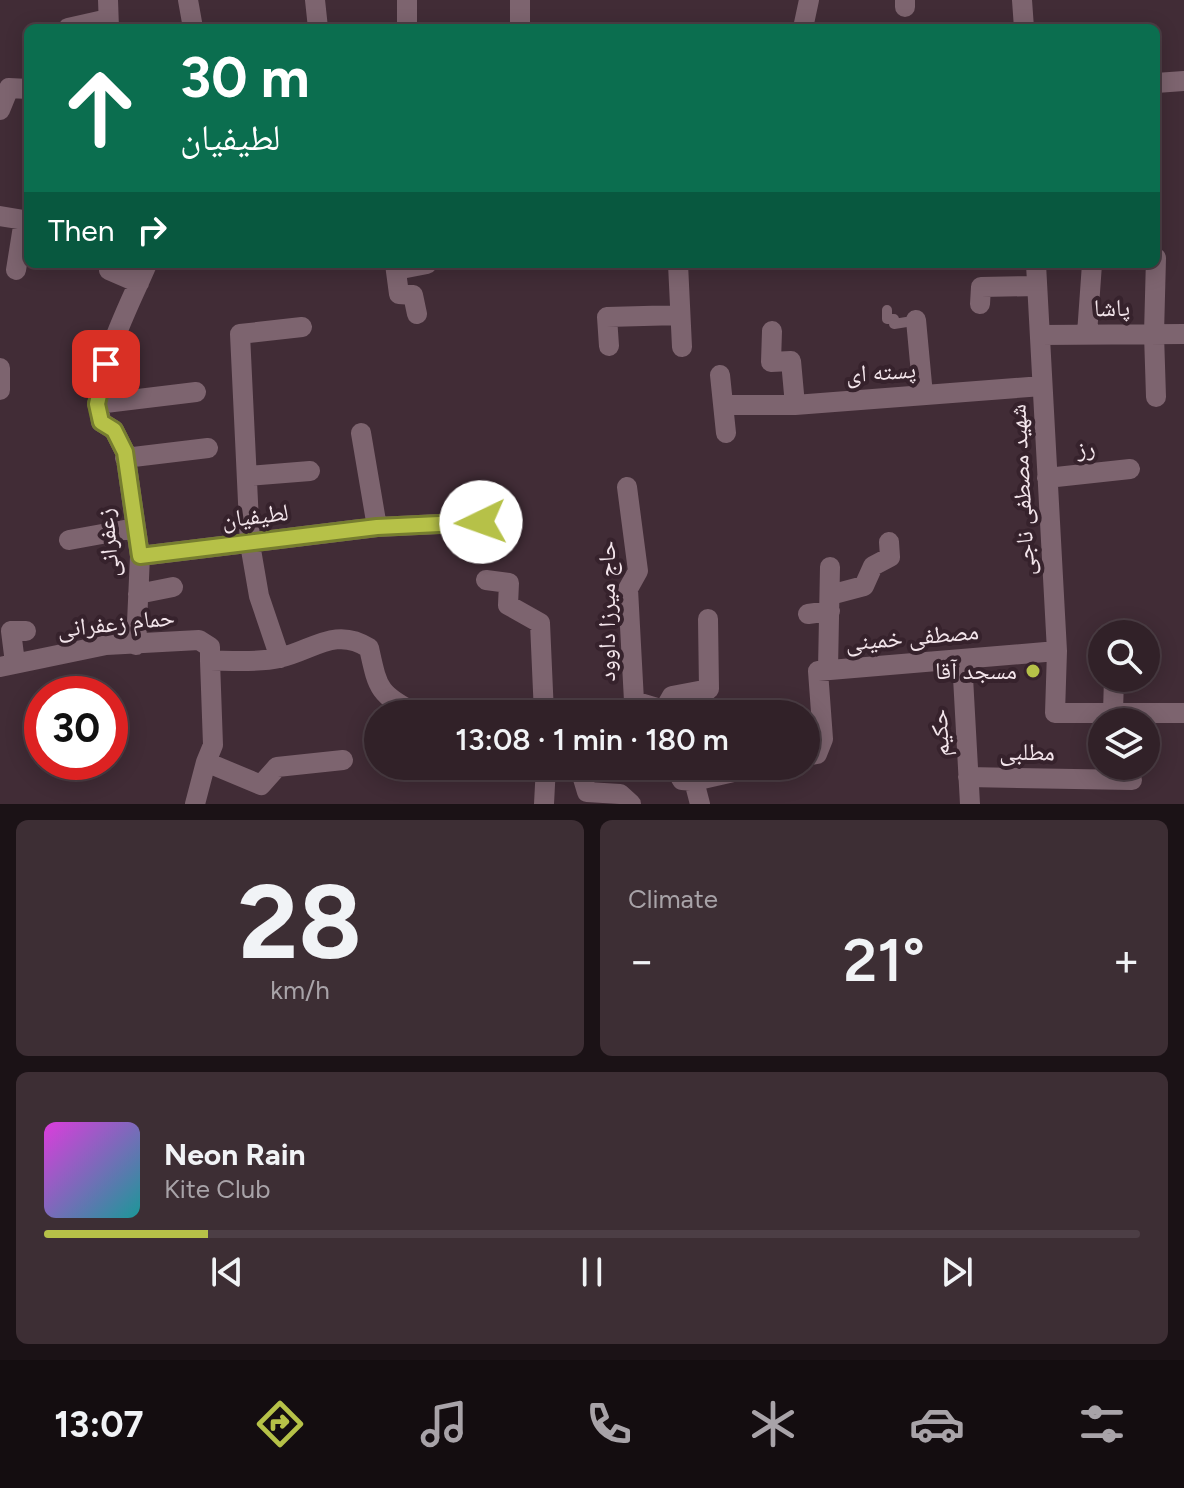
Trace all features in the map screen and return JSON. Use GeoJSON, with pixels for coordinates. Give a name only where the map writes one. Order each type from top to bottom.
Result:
{"type":"FeatureCollection","features":[{"type":"Feature","properties":{"kind":"street"},"geometry":{"type":"LineString","coordinates":[[188,0],[192,24]]}},
{"type":"Feature","properties":{"kind":"street"},"geometry":{"type":"LineString","coordinates":[[315,0],[318,24]]}},
{"type":"Feature","properties":{"kind":"street"},"geometry":{"type":"LineString","coordinates":[[407,0],[407,24]]}},
{"type":"Feature","properties":{"kind":"street"},"geometry":{"type":"LineString","coordinates":[[520,0],[520,24]]}},
{"type":"Feature","properties":{"kind":"street"},"geometry":{"type":"LineString","coordinates":[[804,24],[809,0]]}},
{"type":"Feature","properties":{"kind":"street"},"geometry":{"type":"LineString","coordinates":[[1022,0],[1024,24]]}},
{"type":"Feature","properties":{"kind":"street"},"geometry":{"type":"LineString","coordinates":[[81,24],[108,16]]}},
{"type":"Feature","properties":{"kind":"street"},"geometry":{"type":"LineString","coordinates":[[1160,83],[1184,81]]}},
{"type":"Feature","properties":{"kind":"street"},"geometry":{"type":"LineString","coordinates":[[0,110],[9,88],[24,89]]}},
{"type":"Feature","properties":{"kind":"street"},"geometry":{"type":"LineString","coordinates":[[0,216],[24,220],[16,270]]}},
{"type":"Feature","properties":{"kind":"street"},"geometry":{"type":"LineString","coordinates":[[396,268],[399,294],[413,295],[417,314]]}},
{"type":"Feature","properties":{"kind":"street"},"geometry":{"type":"LineString","coordinates":[[678,268],[682,347]]}},
{"type":"Feature","properties":{"kind":"street","name":"شهید مصطفی ناجی"},"geometry":{"type":"LineString","coordinates":[[1036,268],[1057,651],[1055,713],[1088,712]]}},
{"type":"Feature","properties":{"kind":"street"},"geometry":{"type":"LineString","coordinates":[[1087,334],[1092,268]]}},
{"type":"Feature","properties":{"kind":"street"},"geometry":{"type":"LineString","coordinates":[[1156,268],[1156,397]]}},
{"type":"Feature","properties":{"kind":"street"},"geometry":{"type":"LineString","coordinates":[[109,270],[143,274],[106,364],[97,404],[196,392]]}},
{"type":"Feature","properties":{"kind":"street"},"geometry":{"type":"LineString","coordinates":[[980,304],[981,287],[1037,286]]}},
{"type":"Feature","properties":{"kind":"street"},"geometry":{"type":"LineString","coordinates":[[609,346],[607,317],[680,315]]}},
{"type":"Feature","properties":{"kind":"street"},"geometry":{"type":"LineString","coordinates":[[920,320],[923,395]]}},
{"type":"Feature","properties":{"kind":"street"},"geometry":{"type":"LineString","coordinates":[[280,658],[259,596],[250,544],[240,334],[302,327]]}},
{"type":"Feature","properties":{"kind":"street"},"geometry":{"type":"LineString","coordinates":[[772,331],[771,362],[791,361],[795,405]]}},
{"type":"Feature","properties":{"kind":"street","name":"پاشا"},"geometry":{"type":"LineString","coordinates":[[1040,335],[1184,334]]}},
{"type":"Feature","properties":{"kind":"street"},"geometry":{"type":"LineString","coordinates":[[0,368],[0,390]]}},
{"type":"Feature","properties":{"kind":"street"},"geometry":{"type":"LineString","coordinates":[[720,375],[726,433]]}},
{"type":"Feature","properties":{"kind":"street","name":"پسته ای"},"geometry":{"type":"LineString","coordinates":[[724,405],[795,405],[1042,386]]}},
{"type":"Feature","properties":{"kind":"street","name":"زعفرانی"},"geometry":{"type":"LineString","coordinates":[[97,404],[101,422],[114,430],[125,458],[140,556],[136,645]]}},
{"type":"Feature","properties":{"kind":"street"},"geometry":{"type":"LineString","coordinates":[[361,433],[377,527]]}},
{"type":"Feature","properties":{"kind":"street"},"geometry":{"type":"LineString","coordinates":[[125,458],[208,448]]}},
{"type":"Feature","properties":{"kind":"street","name":"رز"},"geometry":{"type":"LineString","coordinates":[[1047,478],[1130,469]]}},
{"type":"Feature","properties":{"kind":"street"},"geometry":{"type":"LineString","coordinates":[[247,476],[310,471]]}},
{"type":"Feature","properties":{"kind":"street","name":"حاج میرزا داوود"},"geometry":{"type":"LineString","coordinates":[[627,487],[638,571],[628,589],[634,700]]}},
{"type":"Feature","properties":{"kind":"street","name":"لطیفیان"},"geometry":{"type":"LineString","coordinates":[[140,556],[377,527],[481,522]]}},
{"type":"Feature","properties":{"kind":"street"},"geometry":{"type":"LineString","coordinates":[[69,540],[135,528]]}},
{"type":"Feature","properties":{"kind":"street"},"geometry":{"type":"LineString","coordinates":[[808,614],[864,586],[873,566],[890,557],[889,542]]}},
{"type":"Feature","properties":{"kind":"street"},"geometry":{"type":"LineString","coordinates":[[828,669],[830,567]]}},
{"type":"Feature","properties":{"kind":"street"},"geometry":{"type":"LineString","coordinates":[[486,580],[509,583],[508,605],[540,623],[543,700]]}},
{"type":"Feature","properties":{"kind":"street"},"geometry":{"type":"LineString","coordinates":[[138,594],[173,587]]}},
{"type":"Feature","properties":{"kind":"street"},"geometry":{"type":"LineString","coordinates":[[670,700],[672,696],[709,689],[708,619]]}},
{"type":"Feature","properties":{"kind":"street"},"geometry":{"type":"LineString","coordinates":[[8,665],[11,631],[26,631]]}},
{"type":"Feature","properties":{"kind":"street","name":"حمام زعفرانی"},"geometry":{"type":"LineString","coordinates":[[8,665],[106,645],[199,640],[210,647],[210,661]]}},
{"type":"Feature","properties":{"kind":"street"},"geometry":{"type":"LineString","coordinates":[[195,804],[213,745],[210,661],[280,658],[322,640],[357,640],[369,648],[377,686],[393,700]]}},
{"type":"Feature","properties":{"kind":"street","name":"مصطفی خمینی"},"geometry":{"type":"LineString","coordinates":[[820,746],[823,739],[818,671],[1057,651]]}},
{"type":"Feature","properties":{"kind":"street","name":"حکیم"},"geometry":{"type":"LineString","coordinates":[[962,659],[970,804]]}},
{"type":"Feature","properties":{"kind":"street"},"geometry":{"type":"LineString","coordinates":[[1160,713],[1184,713]]}},
{"type":"Feature","properties":{"kind":"street"},"geometry":{"type":"LineString","coordinates":[[206,762],[261,785],[277,767],[343,760]]}},
{"type":"Feature","properties":{"kind":"street","name":"مطلبی"},"geometry":{"type":"LineString","coordinates":[[968,777],[1088,779]]}},
{"type":"Feature","properties":{"kind":"street"},"geometry":{"type":"LineString","coordinates":[[544,804],[545,780]]}},
{"type":"Feature","properties":{"kind":"street"},"geometry":{"type":"LineString","coordinates":[[583,780],[587,792],[620,794],[631,804]]}},
{"type":"Feature","properties":{"kind":"street"},"geometry":{"type":"LineString","coordinates":[[682,780],[698,780]]}},
{"type":"Feature","properties":{"kind":"street"},"geometry":{"type":"LineString","coordinates":[[694,781],[700,804]]}},
{"type":"Feature","properties":{"kind":"lane"},"geometry":{"type":"LineString","coordinates":[[887,310],[887,319],[894,319],[894,324],[920,320]]}},
{"type":"Feature","properties":{"kind":"place","name":"مسجد آقا"},"geometry":{"type":"Point","coordinates":[1033,671]}},
{"type":"Feature","properties":{"kind":"route"},"geometry":{"type":"LineString","coordinates":[[106,364],[97,404],[101,422],[114,430],[125,452],[140,556],[377,527],[481,522]]}}]}
